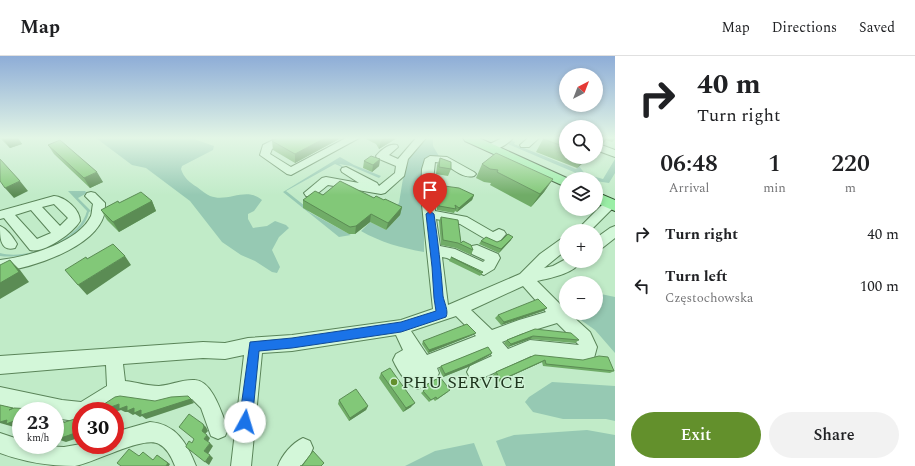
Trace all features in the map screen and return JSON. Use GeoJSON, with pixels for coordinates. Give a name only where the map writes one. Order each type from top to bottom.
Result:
{"type":"FeatureCollection","features":[{"type":"Feature","properties":{"kind":"main road"},"geometry":{"type":"LineString","coordinates":[[522,157],[559,179]]}},
{"type":"Feature","properties":{"kind":"main road"},"geometry":{"type":"LineString","coordinates":[[530,157],[563,172]]}},
{"type":"Feature","properties":{"kind":"main road"},"geometry":{"type":"LineString","coordinates":[[603,192],[614,201]]}},
{"type":"Feature","properties":{"kind":"main road"},"geometry":{"type":"LineString","coordinates":[[603,199],[614,201]]}},
{"type":"Feature","properties":{"kind":"street"},"geometry":{"type":"LineString","coordinates":[[268,157],[291,172],[317,157]]}},
{"type":"Feature","properties":{"kind":"street"},"geometry":{"type":"LineString","coordinates":[[378,157],[377,158],[401,164]]}},
{"type":"Feature","properties":{"kind":"street"},"geometry":{"type":"LineString","coordinates":[[310,193],[326,181],[381,190],[400,174],[404,157]]}},
{"type":"Feature","properties":{"kind":"street"},"geometry":{"type":"LineString","coordinates":[[442,314],[430,214],[428,165],[430,159],[442,159],[470,174]]}},
{"type":"Feature","properties":{"kind":"street"},"geometry":{"type":"LineString","coordinates":[[346,170],[381,190]]}},
{"type":"Feature","properties":{"kind":"street"},"geometry":{"type":"LineString","coordinates":[[0,266],[13,266],[44,257],[67,246],[91,226],[100,210],[99,203],[91,196]]}},
{"type":"Feature","properties":{"kind":"street"},"geometry":{"type":"LineString","coordinates":[[56,199],[60,200],[74,217],[74,221],[60,234],[35,246],[3,214],[56,199]]}},
{"type":"Feature","properties":{"kind":"street"},"geometry":{"type":"LineString","coordinates":[[590,224],[614,201]]}},
{"type":"Feature","properties":{"kind":"street"},"geometry":{"type":"LineString","coordinates":[[34,205],[60,234]]}},
{"type":"Feature","properties":{"kind":"street"},"geometry":{"type":"LineString","coordinates":[[430,214],[463,220],[494,238]]}},
{"type":"Feature","properties":{"kind":"street"},"geometry":{"type":"LineString","coordinates":[[0,231],[10,244]]}},
{"type":"Feature","properties":{"kind":"street"},"geometry":{"type":"LineString","coordinates":[[603,240],[615,231]]}},
{"type":"Feature","properties":{"kind":"street"},"geometry":{"type":"LineString","coordinates":[[525,278],[545,258],[559,248]]}},
{"type":"Feature","properties":{"kind":"street"},"geometry":{"type":"LineString","coordinates":[[434,250],[450,253],[484,269],[489,265],[493,258],[477,250]]}},
{"type":"Feature","properties":{"kind":"street"},"geometry":{"type":"LineString","coordinates":[[0,365],[203,350],[225,351],[251,346],[292,343],[401,327],[459,308],[525,278],[560,268]]}},
{"type":"Feature","properties":{"kind":"street"},"geometry":{"type":"LineString","coordinates":[[525,278],[559,314]]}},
{"type":"Feature","properties":{"kind":"street"},"geometry":{"type":"LineString","coordinates":[[459,308],[489,339],[505,359]]}},
{"type":"Feature","properties":{"kind":"street"},"geometry":{"type":"LineString","coordinates":[[432,361],[519,327],[559,315]]}},
{"type":"Feature","properties":{"kind":"street"},"geometry":{"type":"LineString","coordinates":[[476,372],[530,348],[579,353],[588,352],[589,347],[584,337],[565,320]]}},
{"type":"Feature","properties":{"kind":"street"},"geometry":{"type":"LineString","coordinates":[[401,327],[407,344],[415,353]]}},
{"type":"Feature","properties":{"kind":"street"},"geometry":{"type":"LineString","coordinates":[[240,466],[251,346]]}},
{"type":"Feature","properties":{"kind":"street"},"geometry":{"type":"LineString","coordinates":[[114,356],[117,391]]}},
{"type":"Feature","properties":{"kind":"street"},"geometry":{"type":"LineString","coordinates":[[100,402],[117,391],[126,390],[160,395],[175,391],[196,389],[208,402],[218,428]]}},
{"type":"Feature","properties":{"kind":"street"},"geometry":{"type":"LineString","coordinates":[[0,396],[62,410],[72,410]]}},
{"type":"Feature","properties":{"kind":"street"},"geometry":{"type":"LineString","coordinates":[[124,438],[132,435],[151,432],[168,436],[176,445],[186,466]]}},
{"type":"Feature","properties":{"kind":"street"},"geometry":{"type":"LineString","coordinates":[[0,443],[48,456],[73,456],[79,454]]}},
{"type":"Feature","properties":{"kind":"street"},"geometry":{"type":"LineString","coordinates":[[288,466],[304,448]]}},
{"type":"Feature","properties":{"kind":"green space"},"geometry":{"type":"Polygon","coordinates":[[[122,157],[199,157],[182,166],[181,169],[189,181],[205,193],[217,198],[250,194],[262,200],[254,211],[248,214],[248,219],[253,228],[267,226],[275,221],[286,225],[289,228],[279,237],[272,250],[280,267],[277,273],[272,272],[255,261],[241,255],[222,242],[190,201],[146,168],[132,165],[122,157]]]}},
{"type":"Feature","properties":{"kind":"green space"},"geometry":{"type":"Polygon","coordinates":[[[340,157],[354,165],[381,176],[379,178],[351,166],[339,164],[345,168],[341,171],[339,170],[342,167],[335,164],[286,191],[305,206],[309,212],[351,235],[339,237],[283,192],[340,157]]]}},
{"type":"Feature","properties":{"kind":"green space"},"geometry":{"type":"Polygon","coordinates":[[[408,157],[437,157],[424,188],[424,252],[391,244],[361,231],[370,222],[386,230],[400,215],[392,211],[399,203],[406,160],[408,157]]]}},
{"type":"Feature","properties":{"kind":"green space"},"geometry":{"type":"Polygon","coordinates":[[[539,157],[547,157],[559,162],[559,164],[564,164],[576,169],[579,166],[584,172],[574,172],[539,157]]]}},
{"type":"Feature","properties":{"kind":"green space"},"geometry":{"type":"Polygon","coordinates":[[[615,159],[615,173],[609,183],[603,182],[603,179],[615,159]]]}},
{"type":"Feature","properties":{"kind":"green space"},"geometry":{"type":"Polygon","coordinates":[[[68,191],[85,191],[87,193],[78,198],[91,211],[76,233],[65,241],[39,252],[12,257],[0,256],[0,253],[11,255],[38,251],[64,239],[74,231],[82,221],[87,211],[68,191]]]}},
{"type":"Feature","properties":{"kind":"green space"},"geometry":{"type":"Polygon","coordinates":[[[603,294],[615,297],[615,353],[595,330],[581,320],[603,320],[603,294]]]}},
{"type":"Feature","properties":{"kind":"green space"},"geometry":{"type":"Polygon","coordinates":[[[552,382],[615,386],[615,421],[606,419],[563,419],[533,412],[525,402],[529,397],[552,382]]]}},
{"type":"Feature","properties":{"kind":"green space"},"geometry":{"type":"Polygon","coordinates":[[[587,430],[615,435],[615,466],[506,466],[496,441],[514,435],[587,430]]]}},
{"type":"Feature","properties":{"kind":"green space"},"geometry":{"type":"Polygon","coordinates":[[[474,443],[483,466],[405,466],[435,451],[474,443]]]}},
{"type":"Feature","properties":{"kind":"building"},"geometry":{"type":"Polygon","coordinates":[[[61,157],[80,157],[97,172],[84,178],[61,157]]]}},
{"type":"Feature","properties":{"kind":"building"},"geometry":{"type":"Polygon","coordinates":[[[369,157],[380,159],[373,165],[364,161],[369,157]]]}},
{"type":"Feature","properties":{"kind":"building"},"geometry":{"type":"Polygon","coordinates":[[[491,157],[505,157],[553,179],[540,194],[497,172],[498,170],[490,169],[482,164],[491,157]]]}},
{"type":"Feature","properties":{"kind":"building"},"geometry":{"type":"Polygon","coordinates":[[[440,158],[451,162],[451,169],[439,167],[440,158]]]}},
{"type":"Feature","properties":{"kind":"building"},"geometry":{"type":"Polygon","coordinates":[[[0,159],[20,181],[5,188],[0,181],[0,159]]]}},
{"type":"Feature","properties":{"kind":"building"},"geometry":{"type":"Polygon","coordinates":[[[340,181],[374,198],[376,196],[402,207],[388,223],[371,214],[356,226],[350,227],[303,200],[315,191],[323,195],[340,181]]]}},
{"type":"Feature","properties":{"kind":"building"},"geometry":{"type":"Polygon","coordinates":[[[437,185],[459,188],[474,195],[459,208],[455,205],[456,209],[439,206],[437,185]]]}},
{"type":"Feature","properties":{"kind":"building"},"geometry":{"type":"Polygon","coordinates":[[[141,192],[152,201],[113,222],[101,210],[118,201],[119,203],[141,192]]]}},
{"type":"Feature","properties":{"kind":"building"},"geometry":{"type":"Polygon","coordinates":[[[441,217],[458,220],[461,243],[463,241],[471,245],[473,250],[458,243],[443,240],[441,217]]]}},
{"type":"Feature","properties":{"kind":"building"},"geometry":{"type":"Polygon","coordinates":[[[508,234],[513,237],[501,249],[481,241],[486,237],[497,242],[502,240],[508,234]]]}},
{"type":"Feature","properties":{"kind":"building"},"geometry":{"type":"Polygon","coordinates":[[[113,244],[125,256],[78,285],[65,270],[86,257],[87,259],[113,244]]]}},
{"type":"Feature","properties":{"kind":"building"},"geometry":{"type":"Polygon","coordinates":[[[451,257],[483,272],[482,273],[451,257]]]}},
{"type":"Feature","properties":{"kind":"building"},"geometry":{"type":"Polygon","coordinates":[[[10,260],[19,272],[0,283],[0,265],[10,260]]]}},
{"type":"Feature","properties":{"kind":"building"},"geometry":{"type":"Polygon","coordinates":[[[538,299],[547,308],[504,322],[498,315],[538,299]]]}},
{"type":"Feature","properties":{"kind":"building"},"geometry":{"type":"Polygon","coordinates":[[[467,324],[476,333],[429,350],[423,341],[467,324]]]}},
{"type":"Feature","properties":{"kind":"building"},"geometry":{"type":"Polygon","coordinates":[[[535,329],[571,333],[579,340],[533,336],[511,344],[507,340],[535,329]]]}},
{"type":"Feature","properties":{"kind":"building"},"geometry":{"type":"Polygon","coordinates":[[[488,347],[492,353],[445,374],[441,366],[488,347]]]}},
{"type":"Feature","properties":{"kind":"building"},"geometry":{"type":"Polygon","coordinates":[[[535,355],[583,360],[599,356],[608,357],[614,371],[546,364],[545,360],[501,380],[496,372],[535,355]]]}},
{"type":"Feature","properties":{"kind":"building"},"geometry":{"type":"Polygon","coordinates":[[[390,368],[415,403],[406,408],[381,373],[390,368]]]}},
{"type":"Feature","properties":{"kind":"building"},"geometry":{"type":"Polygon","coordinates":[[[440,377],[450,390],[437,399],[436,397],[431,400],[423,391],[428,387],[426,385],[440,377]]]}},
{"type":"Feature","properties":{"kind":"building"},"geometry":{"type":"Polygon","coordinates":[[[356,389],[368,406],[350,418],[339,400],[356,389]]]}},
{"type":"Feature","properties":{"kind":"building"},"geometry":{"type":"Polygon","coordinates":[[[120,396],[155,401],[171,397],[188,396],[191,399],[141,415],[141,410],[134,413],[134,408],[127,411],[127,406],[124,407],[124,402],[107,402],[115,397],[120,396]]]}},
{"type":"Feature","properties":{"kind":"building"},"geometry":{"type":"Polygon","coordinates":[[[0,405],[12,408],[9,410],[12,409],[12,422],[6,424],[7,420],[0,422],[0,405]]]}},
{"type":"Feature","properties":{"kind":"building"},"geometry":{"type":"Polygon","coordinates":[[[189,414],[203,424],[204,427],[202,431],[207,435],[204,439],[210,443],[204,451],[210,455],[205,462],[186,447],[189,441],[192,443],[194,439],[179,427],[189,414]]]}},
{"type":"Feature","properties":{"kind":"building"},"geometry":{"type":"Polygon","coordinates":[[[72,420],[72,434],[64,437],[64,422],[72,420]]]}},
{"type":"Feature","properties":{"kind":"building"},"geometry":{"type":"Polygon","coordinates":[[[129,449],[139,456],[143,452],[153,460],[157,455],[168,463],[166,466],[121,466],[117,463],[129,449]]]}},
{"type":"Feature","properties":{"kind":"building"},"geometry":{"type":"Polygon","coordinates":[[[313,451],[324,463],[321,466],[302,466],[313,451]]]}},
{"type":"Feature","properties":{"kind":"place","name":"PHU SERVICE"},"geometry":{"type":"Point","coordinates":[394,382]}},
{"type":"Feature","properties":{"kind":"route"},"geometry":{"type":"LineString","coordinates":[[245,422],[254,346],[292,343],[401,327],[442,314],[430,214]]}}]}
